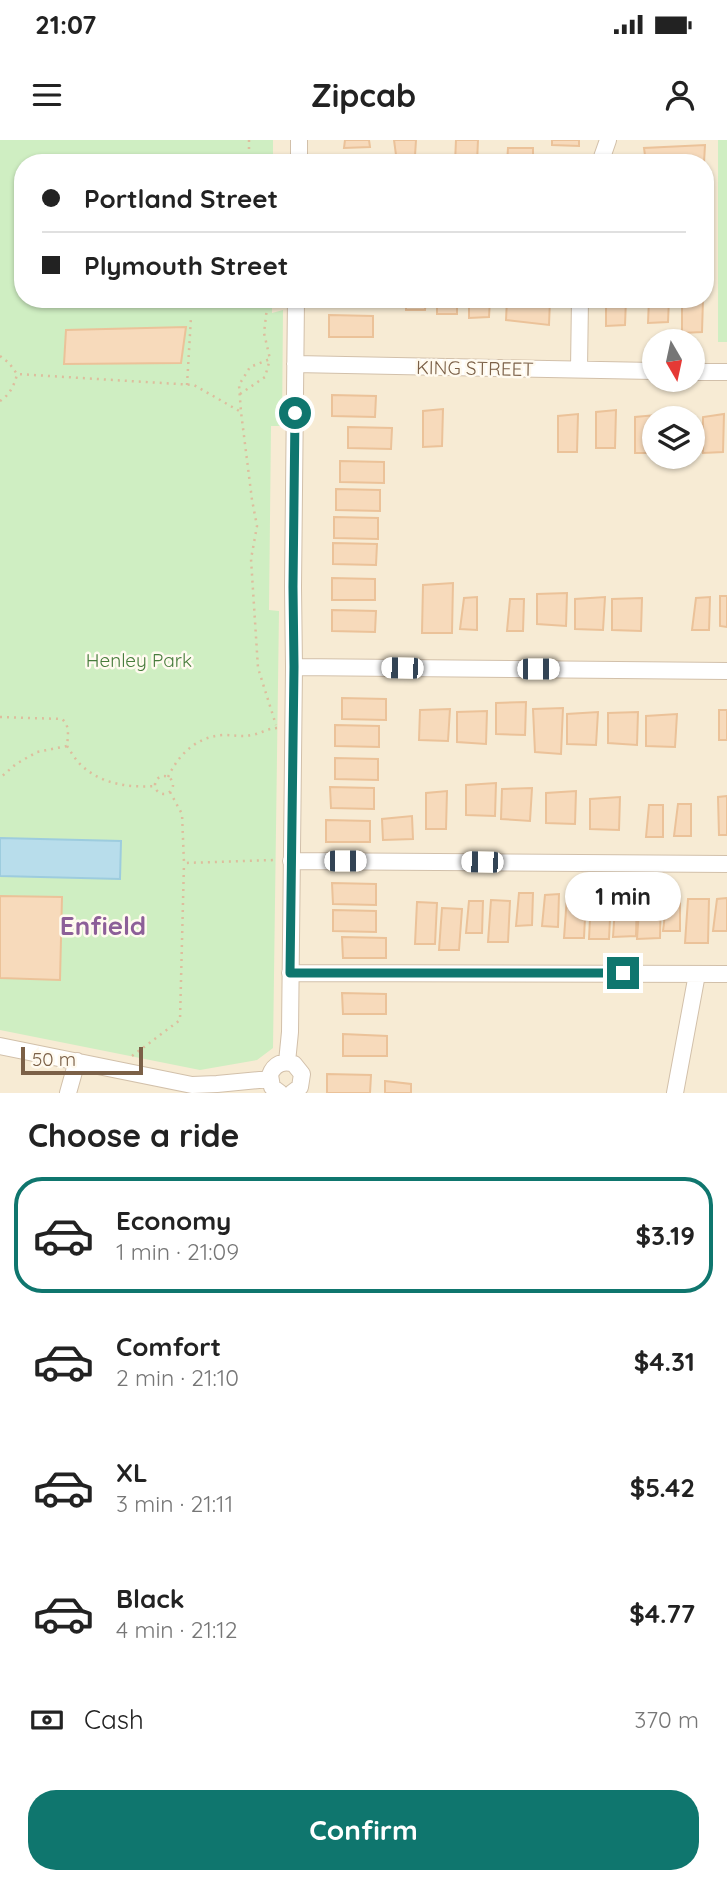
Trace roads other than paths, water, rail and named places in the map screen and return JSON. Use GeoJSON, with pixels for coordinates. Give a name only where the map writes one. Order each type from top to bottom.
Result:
{"type":"FeatureCollection","features":[{"type":"Feature","properties":{"kind":"street"},"geometry":{"type":"LineString","coordinates":[[287,1062],[290,973],[284,861],[285,728],[294,667],[296,308]]}},
{"type":"Feature","properties":{"kind":"street"},"geometry":{"type":"LineString","coordinates":[[579,369],[580,308]]}},
{"type":"Feature","properties":{"kind":"street","name":"KING STREET"},"geometry":{"type":"LineString","coordinates":[[295,364],[642,371]]}},
{"type":"Feature","properties":{"kind":"street"},"geometry":{"type":"LineString","coordinates":[[705,372],[727,372]]}},
{"type":"Feature","properties":{"kind":"street"},"geometry":{"type":"LineString","coordinates":[[294,667],[727,671]]}},
{"type":"Feature","properties":{"kind":"street"},"geometry":{"type":"LineString","coordinates":[[284,861],[727,864]]}},
{"type":"Feature","properties":{"kind":"street"},"geometry":{"type":"LineString","coordinates":[[290,973],[727,974]]}},
{"type":"Feature","properties":{"kind":"street"},"geometry":{"type":"LineString","coordinates":[[676,1093],[697,974]]}},
{"type":"Feature","properties":{"kind":"street"},"geometry":{"type":"LineString","coordinates":[[0,1046],[178,1082],[203,1085],[270,1079]]}},
{"type":"Feature","properties":{"kind":"street"},"geometry":{"type":"LineString","coordinates":[[71,1090],[77,1061]]}},
{"type":"Feature","properties":{"kind":"street"},"geometry":{"type":"LineString","coordinates":[[287,1062],[296,1066],[302,1074],[301,1084],[291,1093],[274,1089],[270,1079],[275,1066],[287,1062]]}},
{"type":"Feature","properties":{"kind":"water"},"geometry":{"type":"Polygon","coordinates":[[[0,838],[121,841],[120,879],[0,876],[0,838]]]}},
{"type":"Feature","properties":{"kind":"district","name":"Enfield"},"geometry":{"type":"Point","coordinates":[103,925]}},
{"type":"Feature","properties":{"kind":"park label","name":"Henley Park"},"geometry":{"type":"Point","coordinates":[139,660]}}]}
